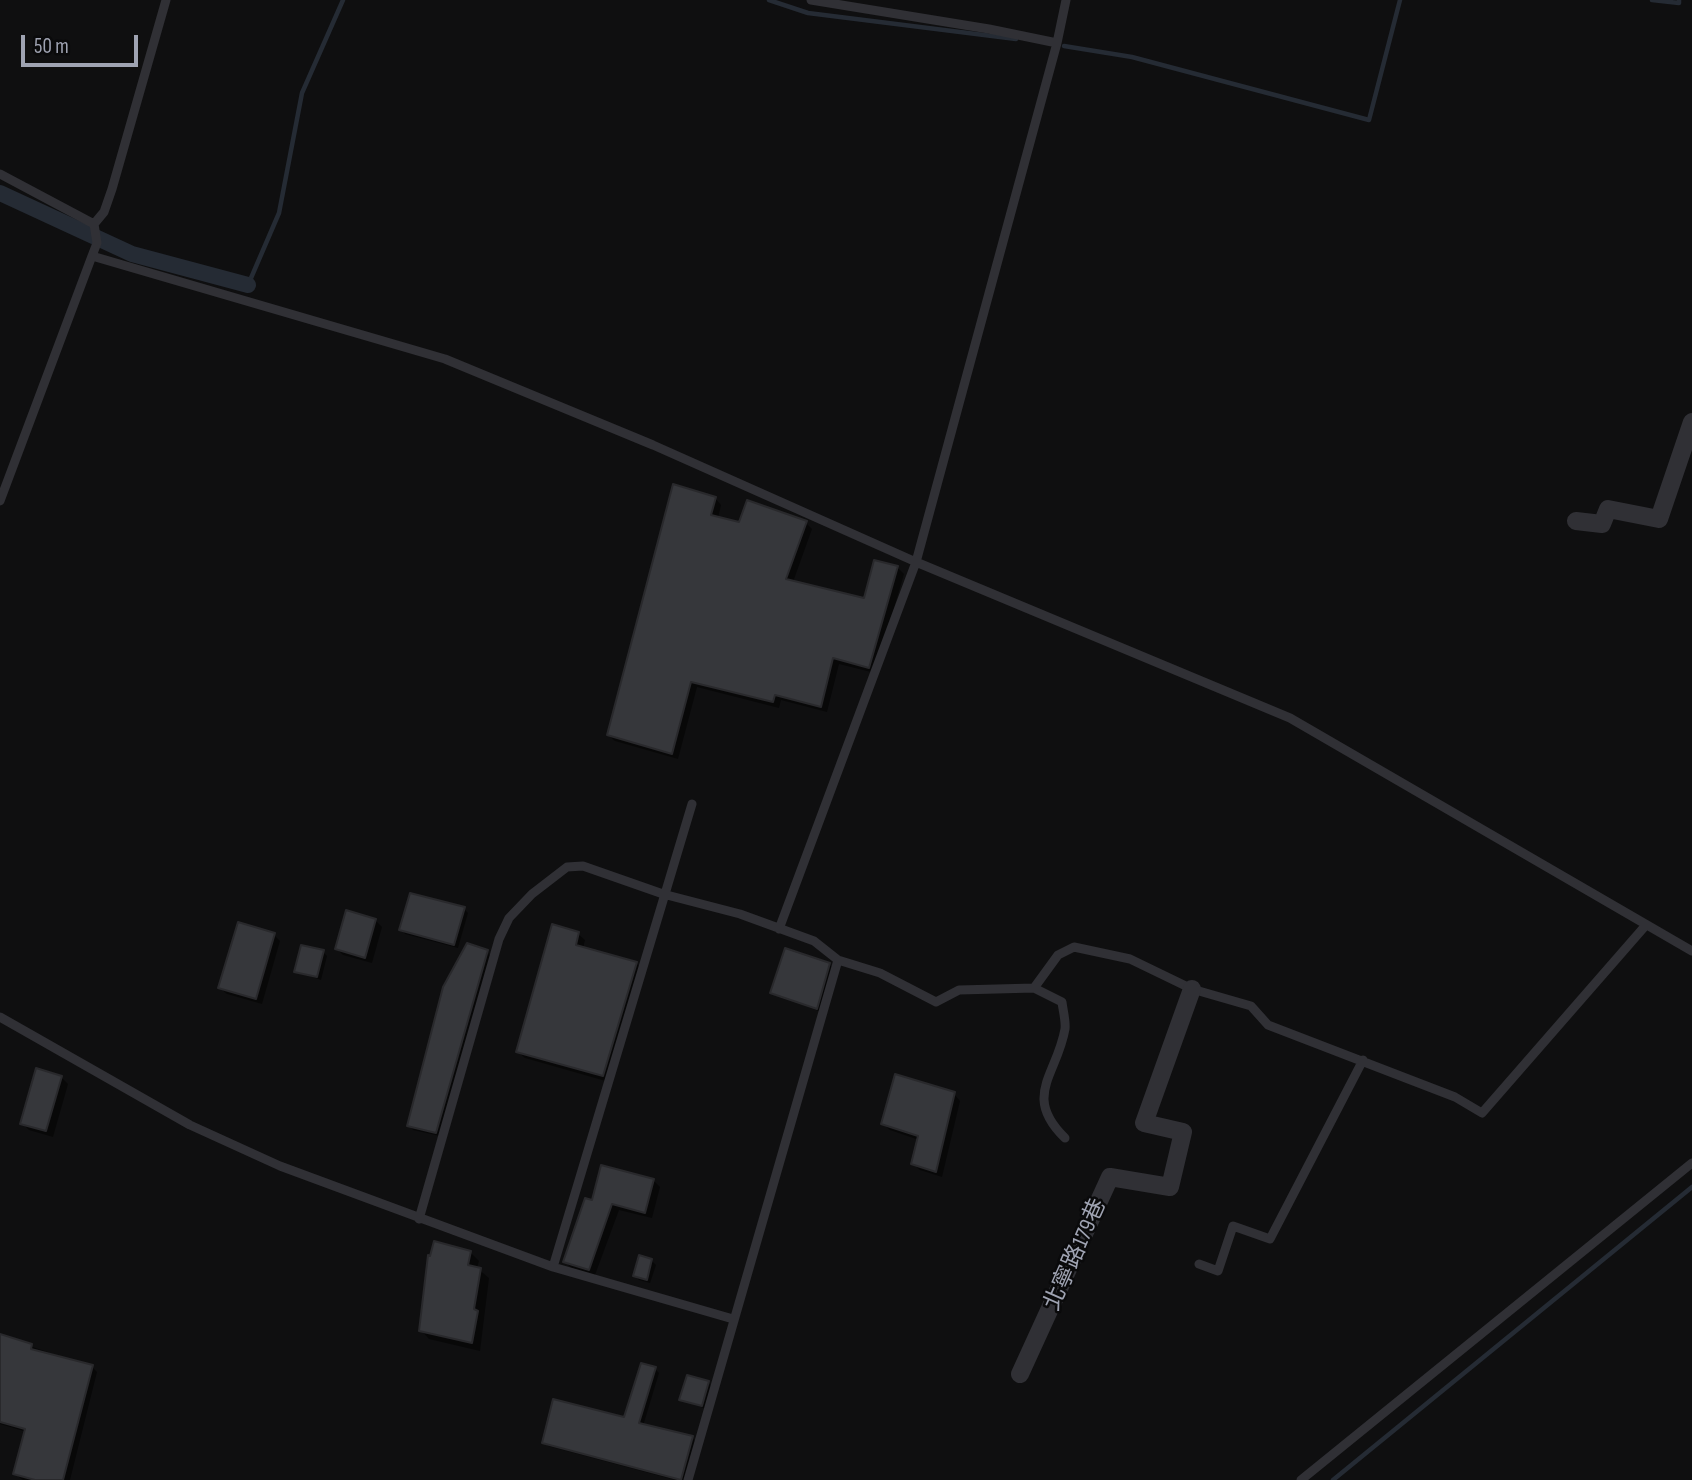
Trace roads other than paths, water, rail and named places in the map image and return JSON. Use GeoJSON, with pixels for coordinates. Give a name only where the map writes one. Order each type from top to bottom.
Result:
{"type":"FeatureCollection","features":[{"type":"Feature","properties":{"kind":"street"},"geometry":{"type":"LineString","coordinates":[[1576,521],[1602,524],[1608,509],[1659,519],[1692,422]]}},
{"type":"Feature","properties":{"kind":"street","name":"北寧路179巷"},"geometry":{"type":"LineString","coordinates":[[1020,1374],[1110,1177],[1170,1187],[1183,1132],[1144,1123],[1192,989]]}},
{"type":"Feature","properties":{"kind":"lane"},"geometry":{"type":"LineString","coordinates":[[0,501],[97,243],[95,228],[112,189],[166,0]]}},
{"type":"Feature","properties":{"kind":"lane"},"geometry":{"type":"LineString","coordinates":[[811,0],[989,29],[1057,44]]}},
{"type":"Feature","properties":{"kind":"lane"},"geometry":{"type":"LineString","coordinates":[[779,929],[916,562],[1057,44],[1066,0]]}},
{"type":"Feature","properties":{"kind":"lane"},"geometry":{"type":"LineString","coordinates":[[0,174],[95,228]]}},
{"type":"Feature","properties":{"kind":"lane"},"geometry":{"type":"LineString","coordinates":[[92,256],[445,359],[653,445],[916,562],[1290,718],[1692,951]]}},
{"type":"Feature","properties":{"kind":"lane"},"geometry":{"type":"LineString","coordinates":[[553,1267],[692,804]]}},
{"type":"Feature","properties":{"kind":"lane"},"geometry":{"type":"LineString","coordinates":[[419,1219],[499,939],[509,918],[532,894],[567,867],[583,866],[663,894],[740,914],[814,941],[838,960],[880,973],[936,1002],[959,990],[1034,988],[1062,1002],[1066,1028],[1043,1089],[1049,1122],[1065,1138]]}},
{"type":"Feature","properties":{"kind":"lane"},"geometry":{"type":"LineString","coordinates":[[1034,988],[1058,955],[1074,947],[1130,959],[1192,989],[1251,1006],[1268,1025],[1455,1097],[1482,1113],[1646,925]]}},
{"type":"Feature","properties":{"kind":"lane"},"geometry":{"type":"LineString","coordinates":[[688,1480],[838,960]]}},
{"type":"Feature","properties":{"kind":"lane"},"geometry":{"type":"LineString","coordinates":[[0,1017],[190,1125],[280,1166],[553,1267],[733,1319]]}},
{"type":"Feature","properties":{"kind":"lane"},"geometry":{"type":"LineString","coordinates":[[1199,1264],[1218,1271],[1233,1226],[1270,1239],[1363,1060]]}},
{"type":"Feature","properties":{"kind":"lane"},"geometry":{"type":"LineString","coordinates":[[1301,1480],[1692,1163]]}},
{"type":"Feature","properties":{"kind":"waterway"},"geometry":{"type":"LineString","coordinates":[[248,285],[279,213],[302,93],[343,0]]}},
{"type":"Feature","properties":{"kind":"waterway"},"geometry":{"type":"LineString","coordinates":[[769,0],[808,13],[1016,39]]}},
{"type":"Feature","properties":{"kind":"waterway"},"geometry":{"type":"LineString","coordinates":[[1064,46],[1132,57],[1369,120],[1400,0]]}},
{"type":"Feature","properties":{"kind":"waterway"},"geometry":{"type":"LineString","coordinates":[[1652,0],[1679,3],[1679,0]]}},
{"type":"Feature","properties":{"kind":"waterway"},"geometry":{"type":"LineString","coordinates":[[0,193],[132,254],[248,285]]}},
{"type":"Feature","properties":{"kind":"waterway"},"geometry":{"type":"LineString","coordinates":[[1333,1480],[1692,1187]]}}]}
